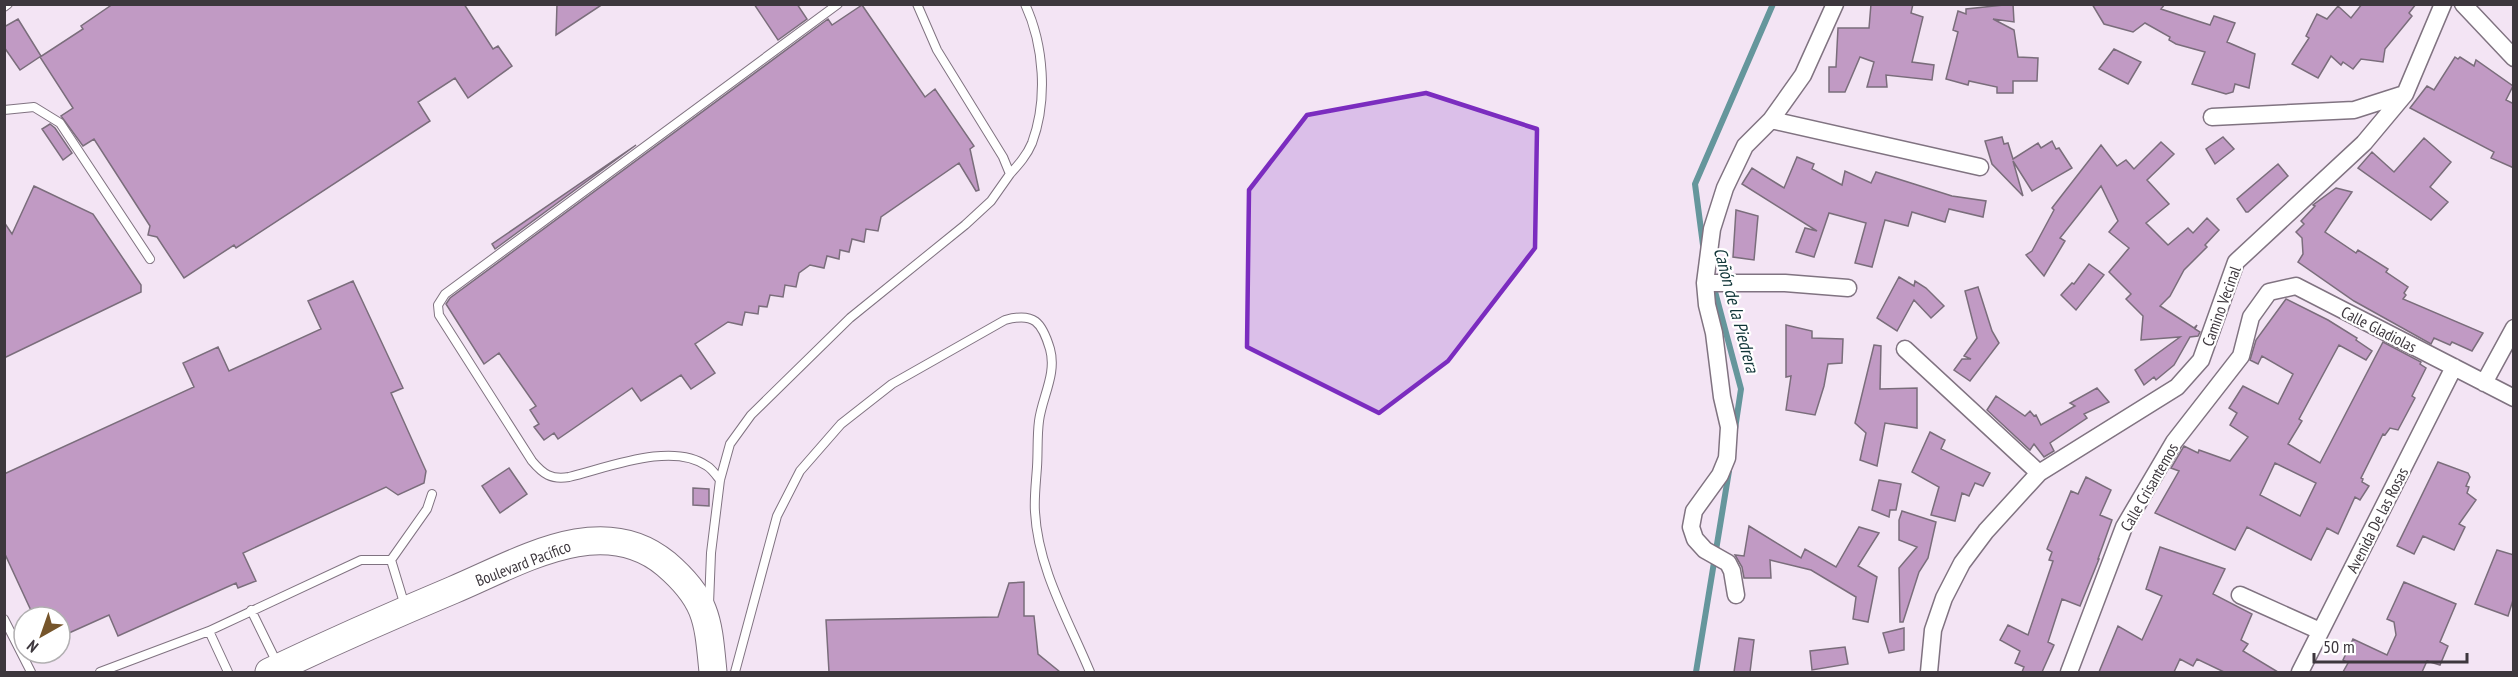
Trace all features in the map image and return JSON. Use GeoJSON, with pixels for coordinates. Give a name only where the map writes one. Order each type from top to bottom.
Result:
{"type":"FeatureCollection","features":[{"type":"Feature","properties":{"kind":"main road","name":"Boulevard Pacífico"},"geometry":{"type":"LineString","coordinates":[[274,670],[546,550],[577,542],[610,539],[632,544],[655,556],[682,578],[698,599],[708,622],[713,672]]}},
{"type":"Feature","properties":{"kind":"street"},"geometry":{"type":"LineString","coordinates":[[1736,595],[1732,571],[1728,563],[1705,550],[1695,539],[1691,527],[1694,511],[1720,475],[1727,458],[1728,426],[1705,283],[1712,229],[1725,188],[1745,146],[1771,120],[1803,75],[1835,4]]}},
{"type":"Feature","properties":{"kind":"street","name":"Camino Vecinal"},"geometry":{"type":"LineString","coordinates":[[1929,672],[1933,630],[1944,598],[1962,563],[1986,531],[2039,473],[2177,387],[2201,360],[2236,262],[2364,143],[2405,94],[2443,4]]}},
{"type":"Feature","properties":{"kind":"street"},"geometry":{"type":"LineString","coordinates":[[2463,4],[2514,58]]}},
{"type":"Feature","properties":{"kind":"street"},"geometry":{"type":"LineString","coordinates":[[2212,117],[2354,110],[2405,94]]}},
{"type":"Feature","properties":{"kind":"street"},"geometry":{"type":"LineString","coordinates":[[1771,120],[1980,167]]}},
{"type":"Feature","properties":{"kind":"street"},"geometry":{"type":"LineString","coordinates":[[1705,283],[1785,283],[1848,288]]}},
{"type":"Feature","properties":{"kind":"street","name":"Calle Gladiolas"},"geometry":{"type":"LineString","coordinates":[[2251,317],[2269,292],[2296,286],[2514,398]]}},
{"type":"Feature","properties":{"kind":"street","name":"Calle Crisantemos"},"geometry":{"type":"LineString","coordinates":[[2069,672],[2124,527],[2174,442],[2241,356],[2251,317]]}},
{"type":"Feature","properties":{"kind":"street"},"geometry":{"type":"LineString","coordinates":[[2484,383],[2514,328]]}},
{"type":"Feature","properties":{"kind":"street"},"geometry":{"type":"LineString","coordinates":[[1905,349],[2039,473]]}},
{"type":"Feature","properties":{"kind":"street","name":"Avenida De las Rosas"},"geometry":{"type":"LineString","coordinates":[[2300,672],[2454,367]]}},
{"type":"Feature","properties":{"kind":"street"},"geometry":{"type":"LineString","coordinates":[[2241,595],[2320,631]]}},
{"type":"Feature","properties":{"kind":"lane"},"geometry":{"type":"LineString","coordinates":[[720,480],[707,465],[660,454],[563,478],[557,479],[543,474],[532,461],[439,315],[438,305],[445,294],[825,8],[838,4]]}},
{"type":"Feature","properties":{"kind":"lane"},"geometry":{"type":"LineString","coordinates":[[917,4],[937,50],[998,147],[1010,174]]}},
{"type":"Feature","properties":{"kind":"lane"},"geometry":{"type":"LineString","coordinates":[[708,622],[711,553],[720,480],[730,444],[751,415],[850,318],[981,211],[1024,157],[1032,143],[1038,120],[1041,87],[1040,48],[1025,4]]}},
{"type":"Feature","properties":{"kind":"lane"},"geometry":{"type":"LineString","coordinates":[[4,110],[34,107],[60,123],[150,259]]}},
{"type":"Feature","properties":{"kind":"lane"},"geometry":{"type":"LineString","coordinates":[[735,672],[777,516],[800,471],[841,424],[892,384],[1005,320],[1021,316],[1035,320],[1044,331],[1051,352],[1052,374],[1039,420],[1035,501],[1043,556],[1055,592],[1090,672]]}},
{"type":"Feature","properties":{"kind":"lane"},"geometry":{"type":"LineString","coordinates":[[391,560],[427,510],[432,494]]}},
{"type":"Feature","properties":{"kind":"lane"},"geometry":{"type":"LineString","coordinates":[[100,672],[209,631],[361,560],[391,560]]}},
{"type":"Feature","properties":{"kind":"lane"},"geometry":{"type":"LineString","coordinates":[[391,560],[406,610]]}},
{"type":"Feature","properties":{"kind":"lane"},"geometry":{"type":"LineString","coordinates":[[251,610],[274,670]]}},
{"type":"Feature","properties":{"kind":"lane"},"geometry":{"type":"LineString","coordinates":[[4,619],[31,672]]}},
{"type":"Feature","properties":{"kind":"lane"},"geometry":{"type":"LineString","coordinates":[[209,631],[228,672]]}},
{"type":"Feature","properties":{"kind":"highlighted area"},"geometry":{"type":"Polygon","coordinates":[[[1426,93],[1537,129],[1535,248],[1448,361],[1379,413],[1247,347],[1249,190],[1307,115],[1426,93]]]}},
{"type":"Feature","properties":{"kind":"building"},"geometry":{"type":"Polygon","coordinates":[[[113,4],[464,4],[493,49],[498,46],[512,66],[468,98],[455,78],[418,102],[430,121],[236,248],[234,245],[184,278],[157,237],[148,235],[150,226],[94,139],[83,146],[61,116],[73,108],[40,57],[83,29],[81,26],[113,4]]]}},
{"type":"Feature","properties":{"kind":"building"},"geometry":{"type":"Polygon","coordinates":[[[557,4],[603,4],[556,35],[557,4]]]}},
{"type":"Feature","properties":{"kind":"building"},"geometry":{"type":"Polygon","coordinates":[[[754,4],[797,4],[807,19],[778,40],[754,4]]]}},
{"type":"Feature","properties":{"kind":"building"},"geometry":{"type":"Polygon","coordinates":[[[1871,4],[1913,4],[1911,13],[1923,17],[1912,62],[1934,65],[1932,80],[1886,75],[1887,87],[1867,87],[1874,62],[1860,57],[1845,92],[1829,92],[1829,67],[1836,67],[1838,28],[1869,28],[1871,4]]]}},
{"type":"Feature","properties":{"kind":"building"},"geometry":{"type":"Polygon","coordinates":[[[2013,4],[2014,22],[1993,19],[2014,30],[2018,57],[2038,58],[2037,81],[2013,81],[2013,93],[1997,93],[1997,87],[1969,81],[1968,85],[1946,79],[1958,32],[1953,30],[1958,11],[1966,14],[1966,9],[2013,4]]]}},
{"type":"Feature","properties":{"kind":"building"},"geometry":{"type":"Polygon","coordinates":[[[2092,4],[2165,4],[2161,9],[2210,25],[2214,16],[2235,23],[2227,42],[2255,54],[2249,88],[2235,84],[2233,92],[2226,94],[2192,84],[2205,52],[2176,44],[2169,40],[2170,37],[2145,23],[2133,32],[2104,24],[2092,4]]]}},
{"type":"Feature","properties":{"kind":"building"},"geometry":{"type":"Polygon","coordinates":[[[2362,4],[2416,4],[2409,13],[2412,16],[2385,49],[2383,62],[2361,59],[2353,69],[2343,62],[2341,65],[2331,56],[2318,78],[2292,64],[2309,38],[2306,36],[2317,14],[2327,19],[2338,6],[2351,18],[2362,4]]]}},
{"type":"Feature","properties":{"kind":"building"},"geometry":{"type":"Polygon","coordinates":[[[862,5],[925,97],[935,89],[974,146],[970,149],[979,190],[976,191],[959,163],[881,217],[878,231],[866,229],[864,242],[852,239],[849,252],[840,250],[839,259],[827,256],[824,268],[810,265],[799,273],[796,287],[785,285],[783,297],[770,295],[767,307],[759,306],[758,314],[745,312],[742,325],[728,322],[695,344],[715,373],[691,389],[681,375],[641,401],[632,388],[558,439],[554,433],[544,440],[534,427],[539,424],[530,410],[536,406],[499,353],[484,364],[446,304],[450,298],[828,19],[832,25],[862,5]]]}},
{"type":"Feature","properties":{"kind":"building"},"geometry":{"type":"Polygon","coordinates":[[[18,19],[41,56],[20,70],[4,47],[4,27],[18,19]]]}},
{"type":"Feature","properties":{"kind":"building"},"geometry":{"type":"Polygon","coordinates":[[[2114,49],[2141,62],[2128,84],[2099,69],[2114,49]]]}},
{"type":"Feature","properties":{"kind":"building"},"geometry":{"type":"Polygon","coordinates":[[[2455,57],[2458,59],[2460,57],[2474,66],[2476,60],[2513,86],[2506,100],[2514,104],[2514,168],[2491,158],[2494,152],[2410,108],[2427,86],[2434,90],[2455,57]]]}},
{"type":"Feature","properties":{"kind":"building"},"geometry":{"type":"Polygon","coordinates":[[[50,124],[72,153],[63,160],[42,129],[50,124]]]}},
{"type":"Feature","properties":{"kind":"building"},"geometry":{"type":"Polygon","coordinates":[[[2002,137],[2004,144],[2008,143],[2013,159],[2038,143],[2041,148],[2052,141],[2072,168],[2032,191],[2013,161],[2023,196],[1992,164],[1985,141],[2002,137]]]}},
{"type":"Feature","properties":{"kind":"building"},"geometry":{"type":"Polygon","coordinates":[[[2223,137],[2234,149],[2215,164],[2206,149],[2223,137]]]}},
{"type":"Feature","properties":{"kind":"building"},"geometry":{"type":"Polygon","coordinates":[[[2424,138],[2451,162],[2430,187],[2448,202],[2431,220],[2358,168],[2372,152],[2394,172],[2424,138]]]}},
{"type":"Feature","properties":{"kind":"building"},"geometry":{"type":"Polygon","coordinates":[[[2161,142],[2174,154],[2147,180],[2169,204],[2146,223],[2168,245],[2188,228],[2193,233],[2207,218],[2219,230],[2205,245],[2207,247],[2184,270],[2170,296],[2160,306],[2194,328],[2197,325],[2195,329],[2200,332],[2198,336],[2190,337],[2174,365],[2156,380],[2154,377],[2144,385],[2135,370],[2180,337],[2141,340],[2143,316],[2126,299],[2131,294],[2109,272],[2129,248],[2109,232],[2118,221],[2101,186],[2060,238],[2065,241],[2044,276],[2026,255],[2032,251],[2054,210],[2052,208],[2101,145],[2117,166],[2126,160],[2134,169],[2161,142]]]}},
{"type":"Feature","properties":{"kind":"building"},"geometry":{"type":"Polygon","coordinates":[[[636,145],[495,249],[492,244],[636,145]]]}},
{"type":"Feature","properties":{"kind":"building"},"geometry":{"type":"Polygon","coordinates":[[[1797,157],[1814,164],[1812,169],[1842,185],[1845,171],[1871,183],[1876,172],[1952,196],[1986,201],[1983,217],[1949,209],[1945,222],[1912,212],[1908,226],[1885,220],[1872,267],[1855,263],[1866,223],[1829,213],[1814,257],[1796,252],[1805,228],[1817,231],[1742,184],[1752,168],[1784,188],[1797,157]]]}},
{"type":"Feature","properties":{"kind":"building"},"geometry":{"type":"Polygon","coordinates":[[[2278,164],[2288,176],[2246,212],[2237,199],[2278,164]]]}},
{"type":"Feature","properties":{"kind":"building"},"geometry":{"type":"Polygon","coordinates":[[[34,186],[93,214],[141,285],[141,292],[4,358],[4,222],[12,234],[34,186]]]}},
{"type":"Feature","properties":{"kind":"building"},"geometry":{"type":"Polygon","coordinates":[[[2336,188],[2352,192],[2325,232],[2356,253],[2358,250],[2388,269],[2386,272],[2408,287],[2403,299],[2483,333],[2472,351],[2452,342],[2450,345],[2434,338],[2431,344],[2354,301],[2298,262],[2303,254],[2302,238],[2296,232],[2304,224],[2301,221],[2315,206],[2313,205],[2336,188]]]}},
{"type":"Feature","properties":{"kind":"building"},"geometry":{"type":"Polygon","coordinates":[[[1736,210],[1758,216],[1754,260],[1733,257],[1736,210]]]}},
{"type":"Feature","properties":{"kind":"building"},"geometry":{"type":"Polygon","coordinates":[[[2089,264],[2104,275],[2076,310],[2061,295],[2072,283],[2074,284],[2089,264]]]}},
{"type":"Feature","properties":{"kind":"building"},"geometry":{"type":"Polygon","coordinates":[[[1899,277],[1914,286],[1915,281],[1926,288],[1944,306],[1931,318],[1914,300],[1897,331],[1877,318],[1899,277]]]}},
{"type":"Feature","properties":{"kind":"building"},"geometry":{"type":"Polygon","coordinates":[[[353,281],[403,388],[391,393],[426,471],[424,483],[398,495],[386,487],[243,553],[256,581],[238,588],[236,583],[118,636],[109,615],[72,632],[72,605],[28,605],[4,552],[4,474],[194,387],[183,363],[218,347],[229,371],[321,329],[308,301],[353,281]]]}},
{"type":"Feature","properties":{"kind":"building"},"geometry":{"type":"Polygon","coordinates":[[[1978,287],[1992,331],[1999,343],[1970,381],[1954,370],[1962,359],[1971,359],[1964,356],[1977,338],[1965,291],[1978,287]]]}},
{"type":"Feature","properties":{"kind":"building"},"geometry":{"type":"Polygon","coordinates":[[[2286,299],[2328,320],[2357,338],[2356,340],[2372,351],[2366,360],[2339,345],[2299,419],[2302,421],[2288,444],[2320,463],[2383,342],[2421,362],[2420,364],[2426,368],[2412,396],[2415,398],[2398,430],[2390,428],[2385,435],[2383,434],[2361,478],[2362,482],[2369,486],[2360,500],[2355,497],[2338,534],[2327,528],[2311,560],[2247,527],[2235,550],[2155,513],[2179,471],[2171,468],[2184,446],[2198,453],[2199,450],[2230,461],[2248,437],[2230,425],[2237,413],[2229,408],[2243,386],[2278,404],[2293,374],[2262,356],[2258,364],[2250,360],[2256,340],[2286,299]],[[2275,463],[2260,495],[2300,516],[2316,483],[2275,463]]]}},
{"type":"Feature","properties":{"kind":"building"},"geometry":{"type":"Polygon","coordinates":[[[1786,325],[1812,331],[1812,338],[1843,339],[1842,363],[1828,364],[1815,415],[1786,410],[1791,376],[1786,377],[1786,325]]]}},
{"type":"Feature","properties":{"kind":"building"},"geometry":{"type":"Polygon","coordinates":[[[1874,345],[1881,346],[1880,389],[1917,388],[1917,428],[1885,423],[1877,466],[1860,460],[1866,433],[1855,423],[1874,345]]]}},
{"type":"Feature","properties":{"kind":"building"},"geometry":{"type":"Polygon","coordinates":[[[2097,388],[2109,402],[2084,414],[2087,418],[2050,443],[2054,451],[2044,457],[2034,444],[2030,450],[1987,410],[1996,396],[2025,416],[2030,411],[2034,416],[2036,415],[2041,425],[2075,406],[2070,403],[2097,388]]]}},
{"type":"Feature","properties":{"kind":"building"},"geometry":{"type":"Polygon","coordinates":[[[1930,432],[1945,440],[1941,449],[1990,473],[1983,486],[1975,483],[1969,496],[1962,493],[1955,521],[1931,515],[1939,487],[1912,472],[1930,432]]]}},
{"type":"Feature","properties":{"kind":"building"},"geometry":{"type":"Polygon","coordinates":[[[2438,462],[2468,473],[2470,477],[2466,486],[2469,487],[2467,493],[2476,500],[2459,524],[2465,527],[2454,550],[2423,536],[2414,554],[2397,546],[2438,462]]]}},
{"type":"Feature","properties":{"kind":"building"},"geometry":{"type":"Polygon","coordinates":[[[509,468],[527,494],[500,513],[482,486],[509,468]]]}},
{"type":"Feature","properties":{"kind":"building"},"geometry":{"type":"Polygon","coordinates":[[[2086,477],[2111,490],[2100,515],[2112,520],[2080,606],[2062,599],[2048,642],[2054,645],[2042,672],[2022,672],[2024,667],[2015,663],[2020,651],[2000,640],[2008,625],[2028,635],[2053,561],[2049,560],[2052,552],[2047,549],[2071,491],[2078,494],[2086,477]]]}},
{"type":"Feature","properties":{"kind":"building"},"geometry":{"type":"Polygon","coordinates":[[[1879,480],[1901,484],[1896,510],[1890,510],[1889,517],[1872,510],[1879,480]]]}},
{"type":"Feature","properties":{"kind":"building"},"geometry":{"type":"Polygon","coordinates":[[[693,488],[709,489],[709,506],[693,505],[693,488]]]}},
{"type":"Feature","properties":{"kind":"building"},"geometry":{"type":"Polygon","coordinates":[[[1902,511],[1936,522],[1928,558],[1919,572],[1903,622],[1900,622],[1899,568],[1917,547],[1899,540],[1899,520],[1902,511]]]}},
{"type":"Feature","properties":{"kind":"building"},"geometry":{"type":"Polygon","coordinates":[[[1749,526],[1801,558],[1805,549],[1836,567],[1859,527],[1879,533],[1858,566],[1877,577],[1868,622],[1853,619],[1856,597],[1811,570],[1770,560],[1771,578],[1744,578],[1742,567],[1735,555],[1744,556],[1749,526]]]}},
{"type":"Feature","properties":{"kind":"building"},"geometry":{"type":"Polygon","coordinates":[[[2160,547],[2225,569],[2213,594],[2252,614],[2241,640],[2248,644],[2243,651],[2278,672],[2224,672],[2197,659],[2193,666],[2180,659],[2174,672],[2099,672],[2118,626],[2142,640],[2162,596],[2146,589],[2160,547]]]}},
{"type":"Feature","properties":{"kind":"building"},"geometry":{"type":"Polygon","coordinates":[[[2497,550],[2514,555],[2514,597],[2508,616],[2475,604],[2497,550]]]}},
{"type":"Feature","properties":{"kind":"building"},"geometry":{"type":"Polygon","coordinates":[[[1024,582],[1024,616],[1034,616],[1038,654],[1060,672],[829,672],[826,620],[998,617],[1009,583],[1024,582]]]}},
{"type":"Feature","properties":{"kind":"building"},"geometry":{"type":"Polygon","coordinates":[[[2404,582],[2456,604],[2440,642],[2448,646],[2440,665],[2427,661],[2422,672],[2343,672],[2348,663],[2343,660],[2353,639],[2387,655],[2396,635],[2394,622],[2387,619],[2404,582]]]}},
{"type":"Feature","properties":{"kind":"building"},"geometry":{"type":"Polygon","coordinates":[[[1904,628],[1904,650],[1889,653],[1883,633],[1904,628]]]}},
{"type":"Feature","properties":{"kind":"building"},"geometry":{"type":"Polygon","coordinates":[[[1739,638],[1754,640],[1750,672],[1734,672],[1739,638]]]}},
{"type":"Feature","properties":{"kind":"building"},"geometry":{"type":"Polygon","coordinates":[[[1845,647],[1848,664],[1812,670],[1810,651],[1845,647]]]}},
{"type":"Feature","properties":{"kind":"waterway","name":"Cañón de la Piedrera"},"geometry":{"type":"LineString","coordinates":[[1703,245],[1695,184],[1773,4]]}},
{"type":"Feature","properties":{"kind":"waterway","name":"Cañón de la Piedrera"},"geometry":{"type":"LineString","coordinates":[[1713,284],[1741,389],[1735,429]]}},
{"type":"Feature","properties":{"kind":"waterway","name":"Cañón de la Piedrera"},"geometry":{"type":"LineString","coordinates":[[1696,672],[1729,471]]}}]}
